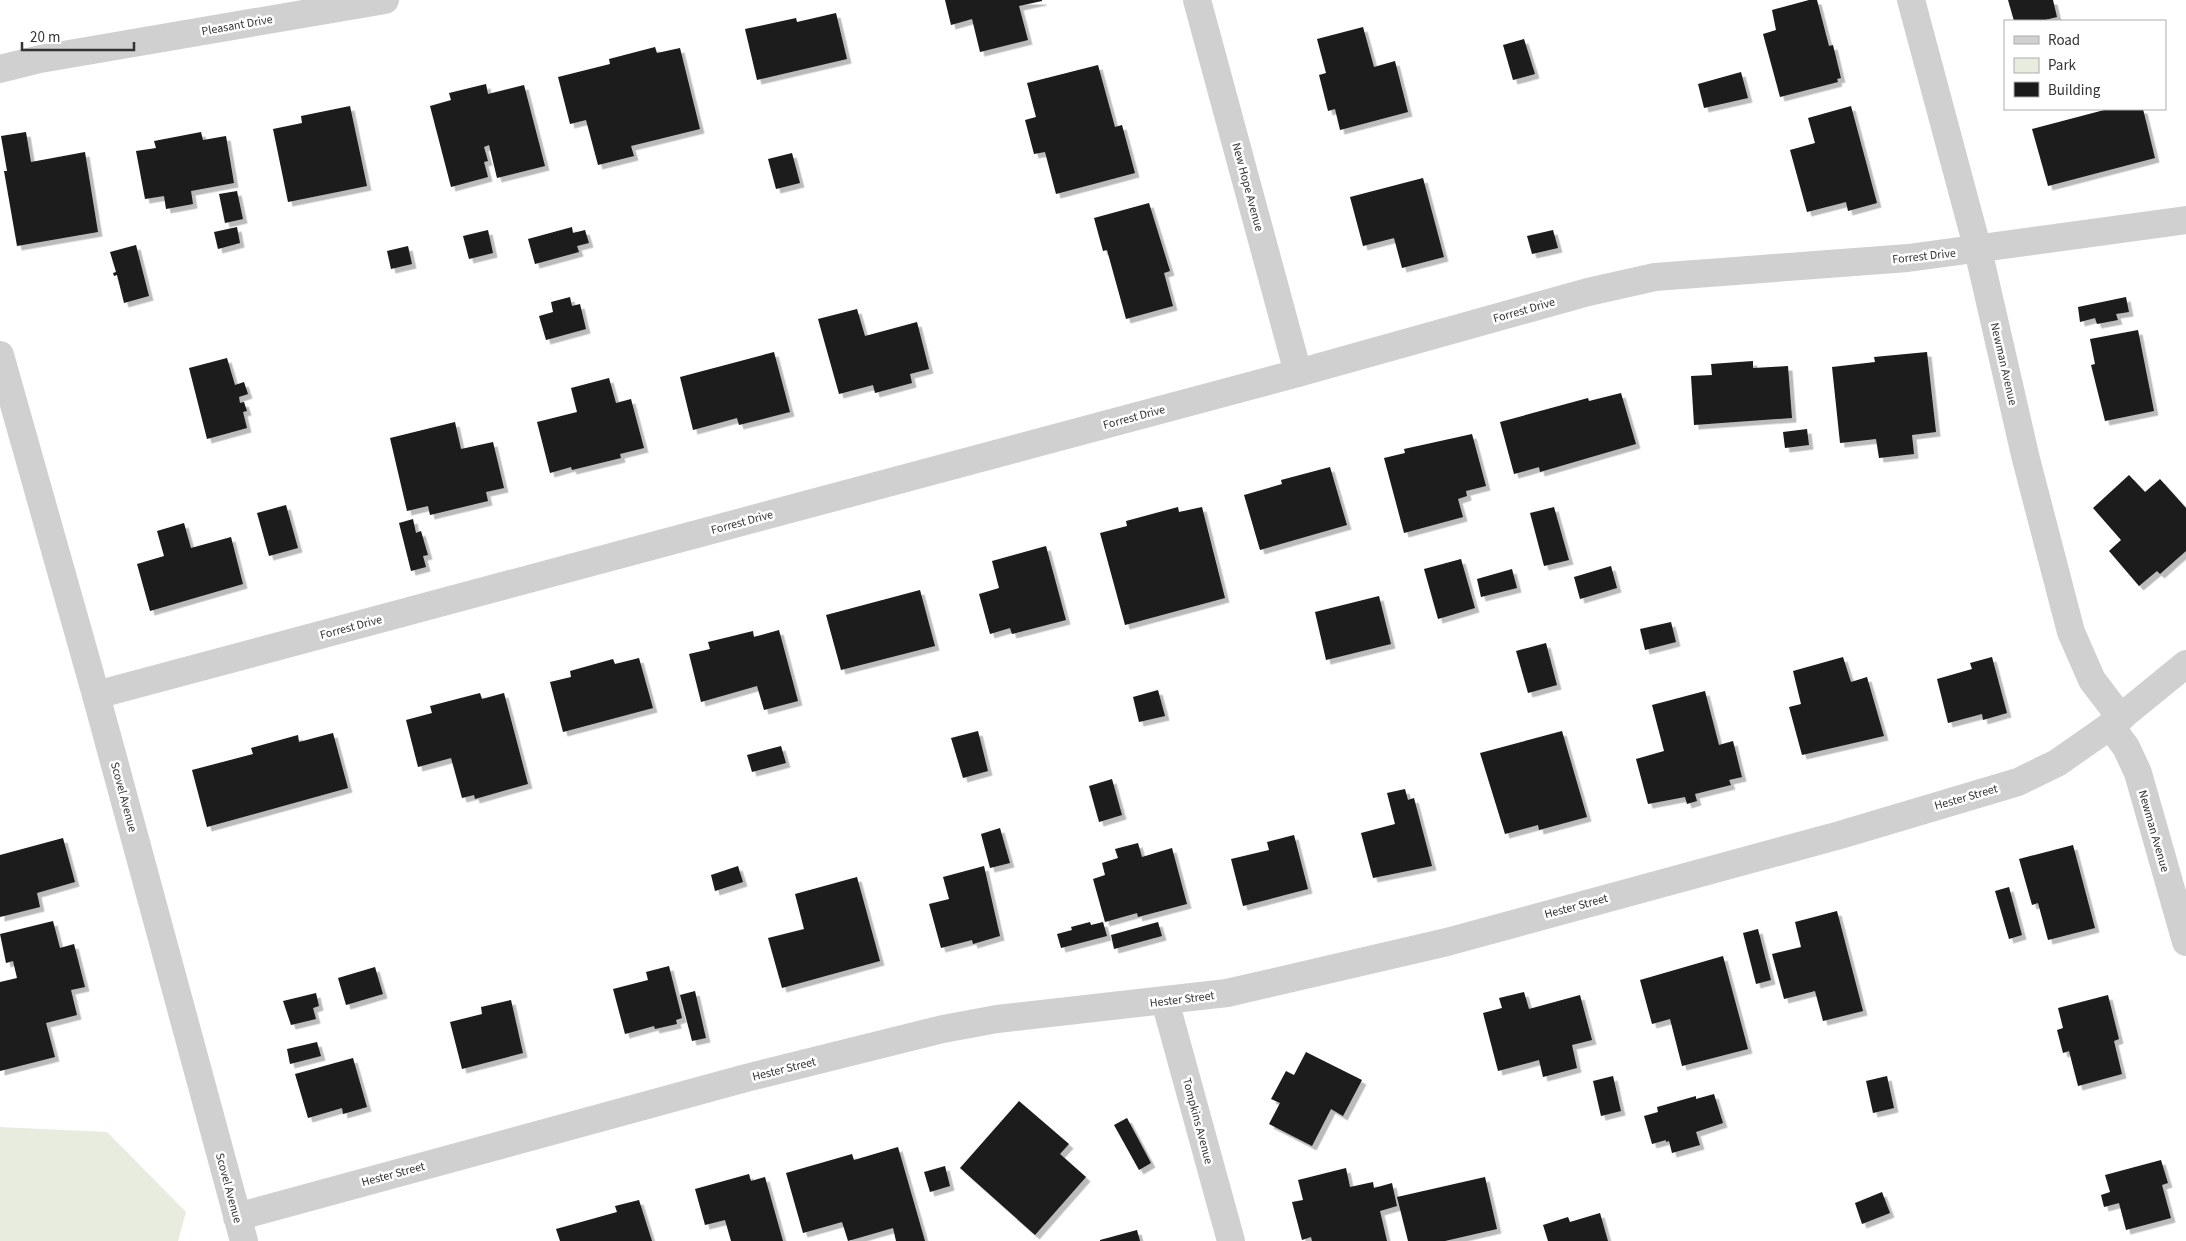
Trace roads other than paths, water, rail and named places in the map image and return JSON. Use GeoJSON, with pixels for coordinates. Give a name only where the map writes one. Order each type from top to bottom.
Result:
{"type":"FeatureCollection","features":[{"type":"Feature","properties":{"kind":"street","name":"Pleasant Drive"},"geometry":{"type":"LineString","coordinates":[[0,69],[40,58],[385,0]]}},
{"type":"Feature","properties":{"kind":"street","name":"New Hope Avenue"},"geometry":{"type":"LineString","coordinates":[[1197,0],[1298,373]]}},
{"type":"Feature","properties":{"kind":"street","name":"Newman Avenue"},"geometry":{"type":"LineString","coordinates":[[1911,0],[1978,250],[2026,459],[2072,632],[2092,680],[2116,722],[2138,773],[2186,942]]}},
{"type":"Feature","properties":{"kind":"street","name":"Forrest Drive"},"geometry":{"type":"LineString","coordinates":[[96,695],[1298,373],[1588,292],[1655,277],[1908,258],[1978,250],[2186,220]]}},
{"type":"Feature","properties":{"kind":"street","name":"Scovel Avenue"},"geometry":{"type":"LineString","coordinates":[[0,355],[96,695],[240,1229]]}},
{"type":"Feature","properties":{"kind":"street","name":"Hester Street"},"geometry":{"type":"LineString","coordinates":[[240,1229],[746,1078],[943,1029],[997,1019],[1227,993],[1447,942],[1849,832],[2018,782],[2057,763],[2116,722],[2186,664]]}},
{"type":"Feature","properties":{"kind":"street","name":"Tompkins Avenue"},"geometry":{"type":"LineString","coordinates":[[1165,1001],[1231,1241]]}}]}
